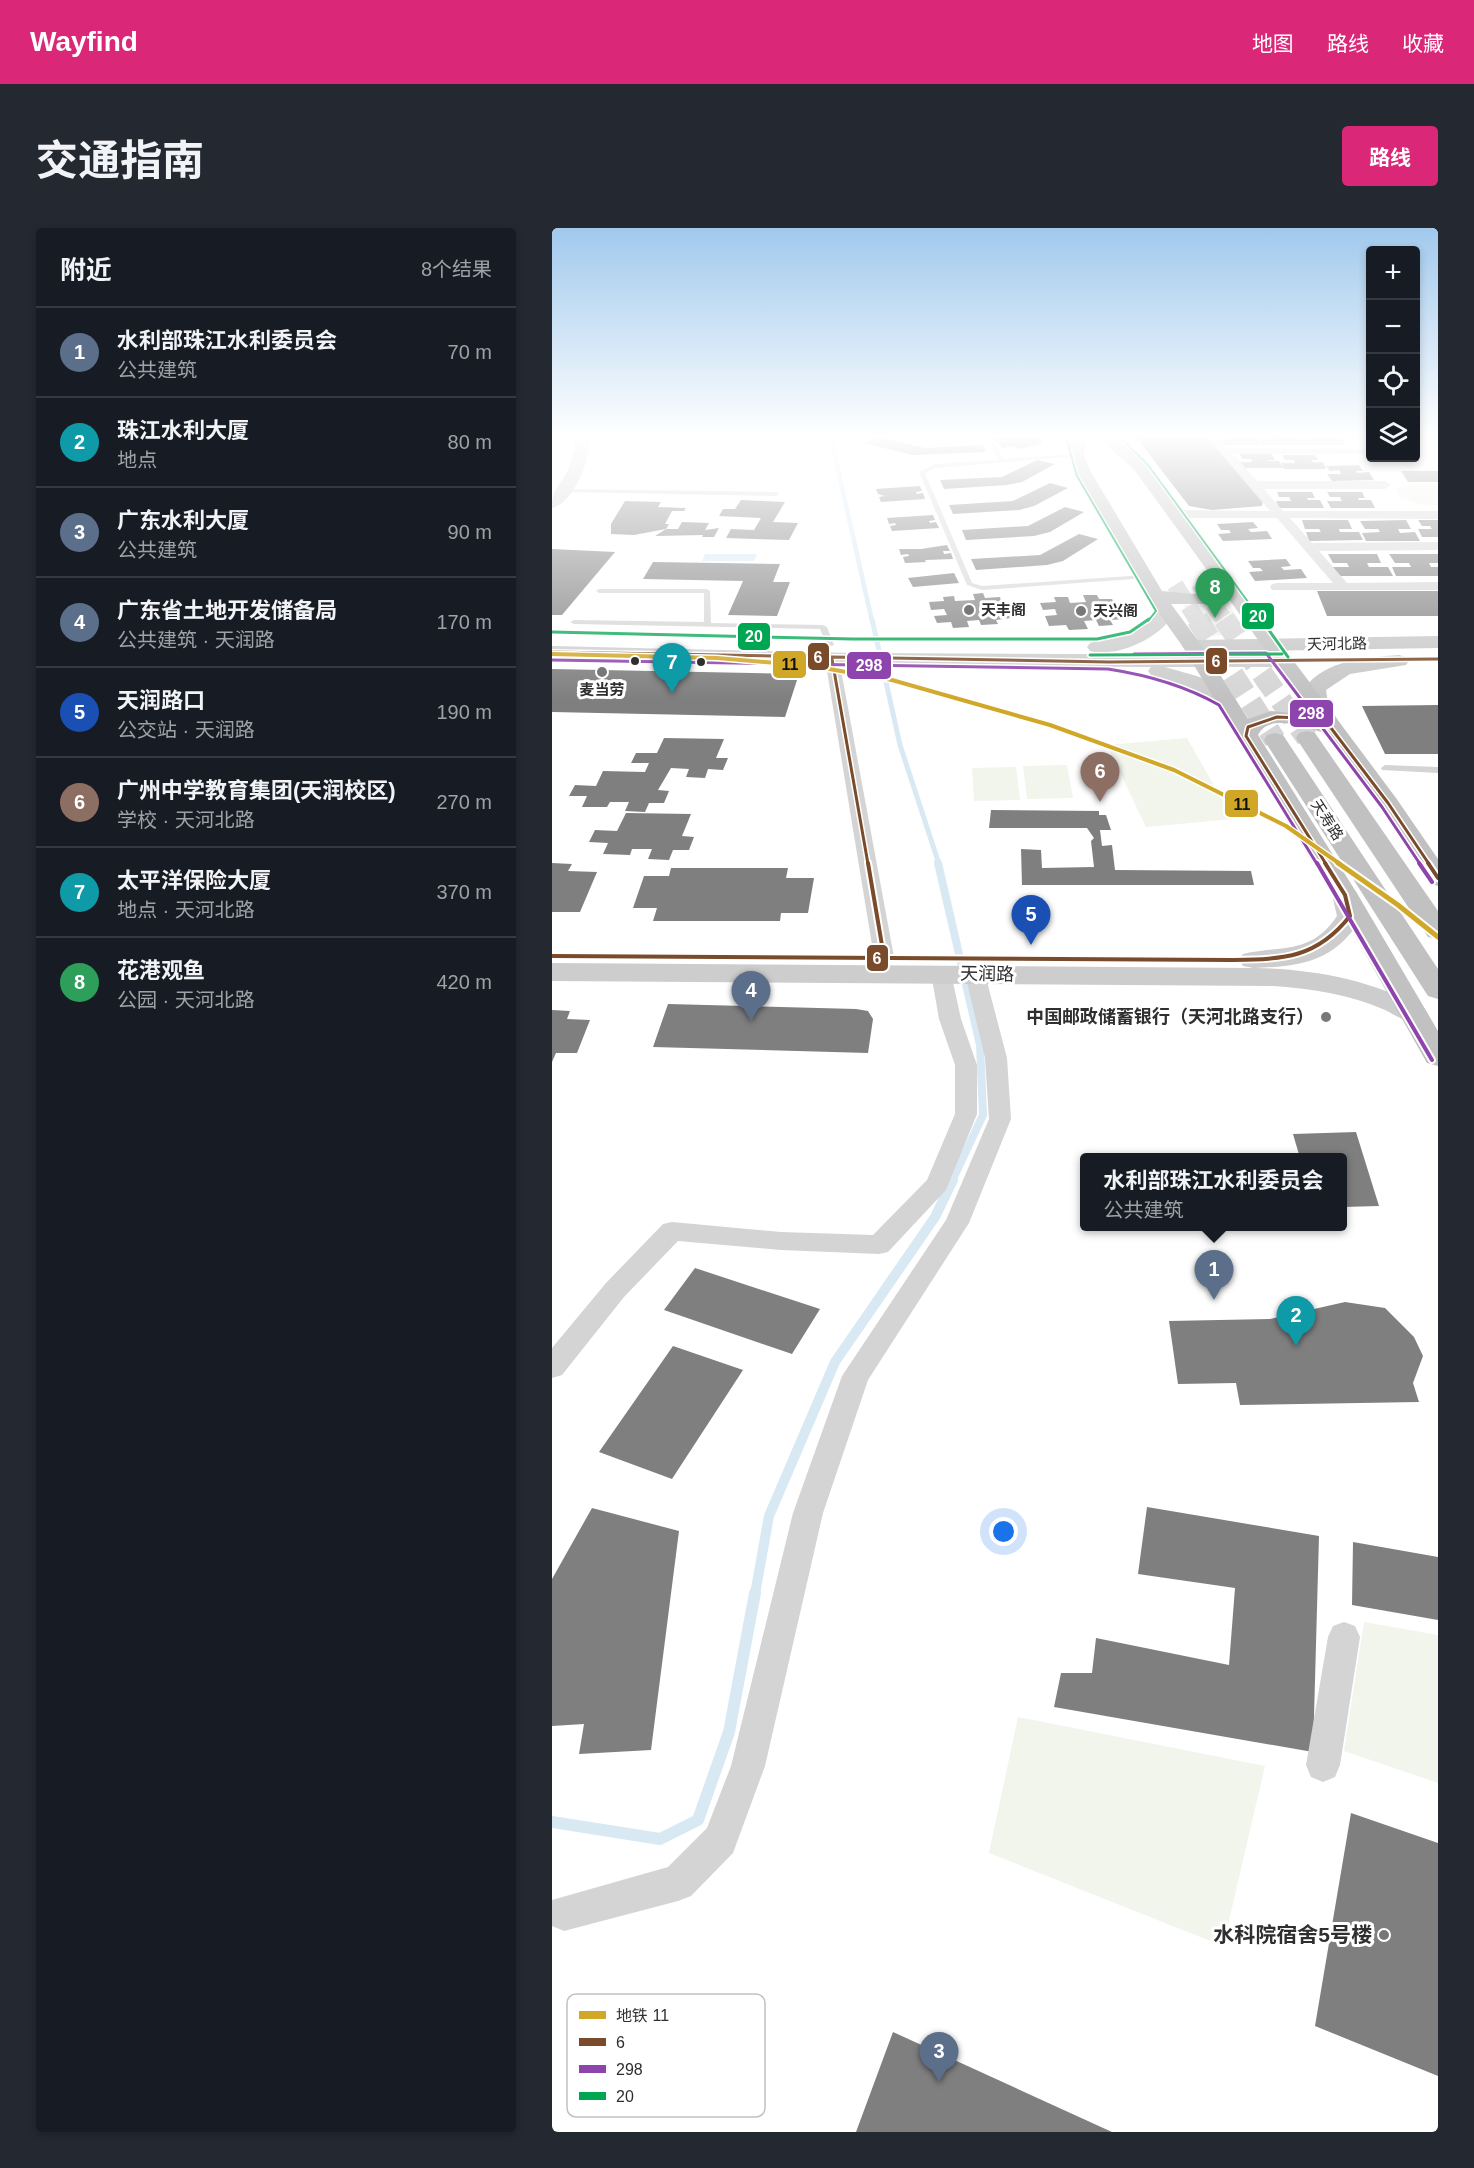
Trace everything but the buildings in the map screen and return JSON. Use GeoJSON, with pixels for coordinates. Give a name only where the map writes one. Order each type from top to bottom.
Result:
{"type":"FeatureCollection","features":[{"type":"Feature","properties":{"kind":"highway"},"geometry":{"type":"LineString","coordinates":[[1113,523],[1160,602],[1197,654],[1345,895],[1438,1056]]}},
{"type":"Feature","properties":{"kind":"highway"},"geometry":{"type":"LineString","coordinates":[[1181,523],[1388,803],[1438,878]]}},
{"type":"Feature","properties":{"kind":"highway"},"geometry":{"type":"LineString","coordinates":[[1160,602],[1172,599],[1202,600],[1231,590]]}},
{"type":"Feature","properties":{"kind":"highway"},"geometry":{"type":"LineString","coordinates":[[1246,736],[1248,727],[1253,723],[1277,717],[1301,718],[1331,728]]}},
{"type":"Feature","properties":{"kind":"highway","name":"天寿路"},"geometry":{"type":"LineString","coordinates":[[1306,738],[1438,931]]}},
{"type":"Feature","properties":{"kind":"highway","name":"天寿路"},"geometry":{"type":"LineString","coordinates":[[1275,740],[1438,990]]}},
{"type":"Feature","properties":{"kind":"main road"},"geometry":{"type":"LineString","coordinates":[[1247,612],[1268,624],[1302,633],[1414,651]]}},
{"type":"Feature","properties":{"kind":"main road","name":"天河北路"},"geometry":{"type":"LineString","coordinates":[[1414,651],[1438,642]]}},
{"type":"Feature","properties":{"kind":"main road"},"geometry":{"type":"LineString","coordinates":[[1331,728],[1317,703],[1315,689],[1322,681],[1341,669],[1414,651]]}},
{"type":"Feature","properties":{"kind":"main road","name":"天河北路"},"geometry":{"type":"LineString","coordinates":[[1276,653],[1414,651],[1438,659]]}},
{"type":"Feature","properties":{"kind":"street"},"geometry":{"type":"LineString","coordinates":[[1287,523],[1344,587]]}},
{"type":"Feature","properties":{"kind":"street"},"geometry":{"type":"LineString","coordinates":[[1308,547],[1438,546]]}},
{"type":"Feature","properties":{"kind":"street"},"geometry":{"type":"LineString","coordinates":[[1277,587],[1438,586]]}},
{"type":"Feature","properties":{"kind":"street"},"geometry":{"type":"LineString","coordinates":[[1103,655],[1154,626],[1164,615],[1160,602]]}},
{"type":"Feature","properties":{"kind":"street","name":"天河北路"},"geometry":{"type":"LineString","coordinates":[[552,639],[831,652]]}},
{"type":"Feature","properties":{"kind":"street","name":"天河北路"},"geometry":{"type":"LineString","coordinates":[[552,652],[1103,655],[1276,653]]}},
{"type":"Feature","properties":{"kind":"street"},"geometry":{"type":"LineString","coordinates":[[831,652],[884,957]]}},
{"type":"Feature","properties":{"kind":"street"},"geometry":{"type":"LineString","coordinates":[[1103,655],[1178,676],[1206,687],[1224,699]]}},
{"type":"Feature","properties":{"kind":"street","name":"天润路"},"geometry":{"type":"LineString","coordinates":[[552,972],[958,967],[1291,957],[1324,947],[1342,932],[1350,916],[1345,895]]}},
{"type":"Feature","properties":{"kind":"street","name":"天润路"},"geometry":{"type":"LineString","coordinates":[[552,956],[884,957],[958,967],[1322,980],[1358,989],[1391,1001],[1414,1014]]}},
{"type":"Feature","properties":{"kind":"street"},"geometry":{"type":"LineString","coordinates":[[552,1367],[615,1290],[672,1231],[781,1241],[879,1245],[937,1184],[966,1114],[966,1065],[950,1019],[958,967]]}},
{"type":"Feature","properties":{"kind":"street"},"geometry":{"type":"LineString","coordinates":[[564,1913],[678,1883],[720,1840],[748,1766],[808,1513],[856,1376],[957,1223],[1000,1119],[996,1058],[958,967]]}},
{"type":"Feature","properties":{"kind":"street"},"geometry":{"type":"LineString","coordinates":[[1323,1765],[1344,1636]]}},
{"type":"Feature","properties":{"kind":"lane"},"geometry":{"type":"LineString","coordinates":[[943,523],[969,584],[982,588],[1144,577]]}},
{"type":"Feature","properties":{"kind":"lane"},"geometry":{"type":"LineString","coordinates":[[598,591],[706,591],[708,626]]}},
{"type":"Feature","properties":{"kind":"lane"},"geometry":{"type":"LineString","coordinates":[[574,622],[823,627],[831,652]]}},
{"type":"Feature","properties":{"kind":"lane"},"geometry":{"type":"LineString","coordinates":[[1385,768],[1438,770]]}},
{"type":"Feature","properties":{"kind":"shaded area"},"geometry":{"type":"Polygon","coordinates":[[[1227,600],[1246,632],[1212,636],[1202,634],[1183,605],[1203,605],[1227,600]]]}},
{"type":"Feature","properties":{"kind":"shaded area"},"geometry":{"type":"Polygon","coordinates":[[[1187,738],[1233,819],[1146,827],[1107,745],[1187,738]]]}},
{"type":"Feature","properties":{"kind":"shaded area"},"geometry":{"type":"Polygon","coordinates":[[[1067,765],[1073,798],[1027,799],[1023,766],[1067,765]]]}},
{"type":"Feature","properties":{"kind":"shaded area"},"geometry":{"type":"Polygon","coordinates":[[[1016,767],[1020,800],[974,801],[972,768],[1016,767]]]}},
{"type":"Feature","properties":{"kind":"shaded area"},"geometry":{"type":"Polygon","coordinates":[[[1364,1622],[1438,1635],[1438,1783],[1344,1751],[1364,1622]]]}},
{"type":"Feature","properties":{"kind":"shaded area"},"geometry":{"type":"Polygon","coordinates":[[[1018,1717],[1265,1766],[1223,1946],[989,1853],[1018,1717]]]}},
{"type":"Feature","properties":{"kind":"water"},"geometry":{"type":"Polygon","coordinates":[[[705,554],[757,554],[754,561],[702,561],[705,554]]]}},
{"type":"Feature","properties":{"kind":"waterway"},"geometry":{"type":"LineString","coordinates":[[850,523],[872,621]]}},
{"type":"Feature","properties":{"kind":"waterway"},"geometry":{"type":"LineString","coordinates":[[872,619],[900,745],[939,864]]}},
{"type":"Feature","properties":{"kind":"waterway"},"geometry":{"type":"LineString","coordinates":[[938,863],[980,1045],[983,1115],[952,1181]]}},
{"type":"Feature","properties":{"kind":"waterway"},"geometry":{"type":"LineString","coordinates":[[755,1594],[769,1516],[835,1362],[935,1217],[953,1180]]}},
{"type":"Feature","properties":{"kind":"waterway"},"geometry":{"type":"LineString","coordinates":[[552,1822],[660,1839],[698,1820],[729,1732],[755,1593]]}},
{"type":"Feature","properties":{"kind":"tunnel"},"geometry":{"type":"LineString","coordinates":[[1199,583],[1225,621]]}},
{"type":"Feature","properties":{"kind":"tunnel"},"geometry":{"type":"LineString","coordinates":[[1175,585],[1198,621]]}},
{"type":"Feature","properties":{"kind":"tunnel"},"geometry":{"type":"LineString","coordinates":[[1197,619],[1275,740]]}},
{"type":"Feature","properties":{"kind":"tunnel"},"geometry":{"type":"LineString","coordinates":[[1224,619],[1307,738]]}},
{"type":"Feature","properties":{"kind":"metro line","name":"11"},"geometry":{"type":"LineString","coordinates":[[552,654],[717,658],[812,666],[892,680],[1050,725],[1174,770],[1286,826],[1398,905],[1438,937]]}},
{"type":"Feature","properties":{"kind":"transit line","name":"20"},"geometry":{"type":"LineString","coordinates":[[552,632],[853,639],[1097,639],[1114,637],[1145,624],[1156,611],[1104,523]]}},
{"type":"Feature","properties":{"kind":"transit line","name":"20"},"geometry":{"type":"LineString","coordinates":[[1190,523],[1288,657]]}},
{"type":"Feature","properties":{"kind":"transit line","name":"6"},"geometry":{"type":"LineString","coordinates":[[552,652],[1109,662],[1438,659]]}},
{"type":"Feature","properties":{"kind":"transit line","name":"298"},"geometry":{"type":"LineString","coordinates":[[1134,654],[1266,653],[1382,807],[1432,882]]}},
{"type":"Feature","properties":{"kind":"transit line","name":"20"},"geometry":{"type":"LineString","coordinates":[[1090,655],[1282,654]]}},
{"type":"Feature","properties":{"kind":"transit line","name":"6"},"geometry":{"type":"LineString","coordinates":[[832,659],[884,957]]}},
{"type":"Feature","properties":{"kind":"transit line","name":"298"},"geometry":{"type":"LineString","coordinates":[[552,660],[1108,669],[1151,677],[1193,691],[1219,705],[1339,899],[1432,1060]]}},
{"type":"Feature","properties":{"kind":"transit line","name":"6"},"geometry":{"type":"LineString","coordinates":[[552,956],[1232,960],[1283,958],[1298,954],[1326,942],[1350,916],[1345,895],[1246,736],[1248,727],[1277,717],[1301,718],[1331,728],[1388,803],[1438,878]]}},
{"type":"Feature","properties":{"kind":"place","name":"天丰阁"},"geometry":{"type":"Point","coordinates":[969,610]}},
{"type":"Feature","properties":{"kind":"place","name":"天兴阁"},"geometry":{"type":"Point","coordinates":[1081,611]}},
{"type":"Feature","properties":{"kind":"place","name":"花港观鱼"},"geometry":{"type":"Point","coordinates":[1215,618]}},
{"type":"Feature","properties":{"kind":"place","name":"麦当劳"},"geometry":{"type":"Point","coordinates":[602,672]}},
{"type":"Feature","properties":{"kind":"place","name":"太平洋保险大厦"},"geometry":{"type":"Point","coordinates":[672,693]}},
{"type":"Feature","properties":{"kind":"place","name":"广州中学教育集团(天润校区)"},"geometry":{"type":"Point","coordinates":[1100,802]}},
{"type":"Feature","properties":{"kind":"place","name":"天润路口"},"geometry":{"type":"Point","coordinates":[1031,945]}},
{"type":"Feature","properties":{"kind":"place","name":"中国邮政储蓄银行（天河北路支行）"},"geometry":{"type":"Point","coordinates":[1326,1017]}},
{"type":"Feature","properties":{"kind":"place","name":"广东省土地开发储备局"},"geometry":{"type":"Point","coordinates":[751,1021]}},
{"type":"Feature","properties":{"kind":"place","name":"水利部珠江水利委员会"},"geometry":{"type":"Point","coordinates":[1214,1300]}},
{"type":"Feature","properties":{"kind":"place","name":"珠江水利大厦"},"geometry":{"type":"Point","coordinates":[1296,1346]}},
{"type":"Feature","properties":{"kind":"place","name":"水科院宿舍5号楼"},"geometry":{"type":"Point","coordinates":[1384,1935]}},
{"type":"Feature","properties":{"kind":"place","name":"广东水利大厦"},"geometry":{"type":"Point","coordinates":[939,2082]}}]}
